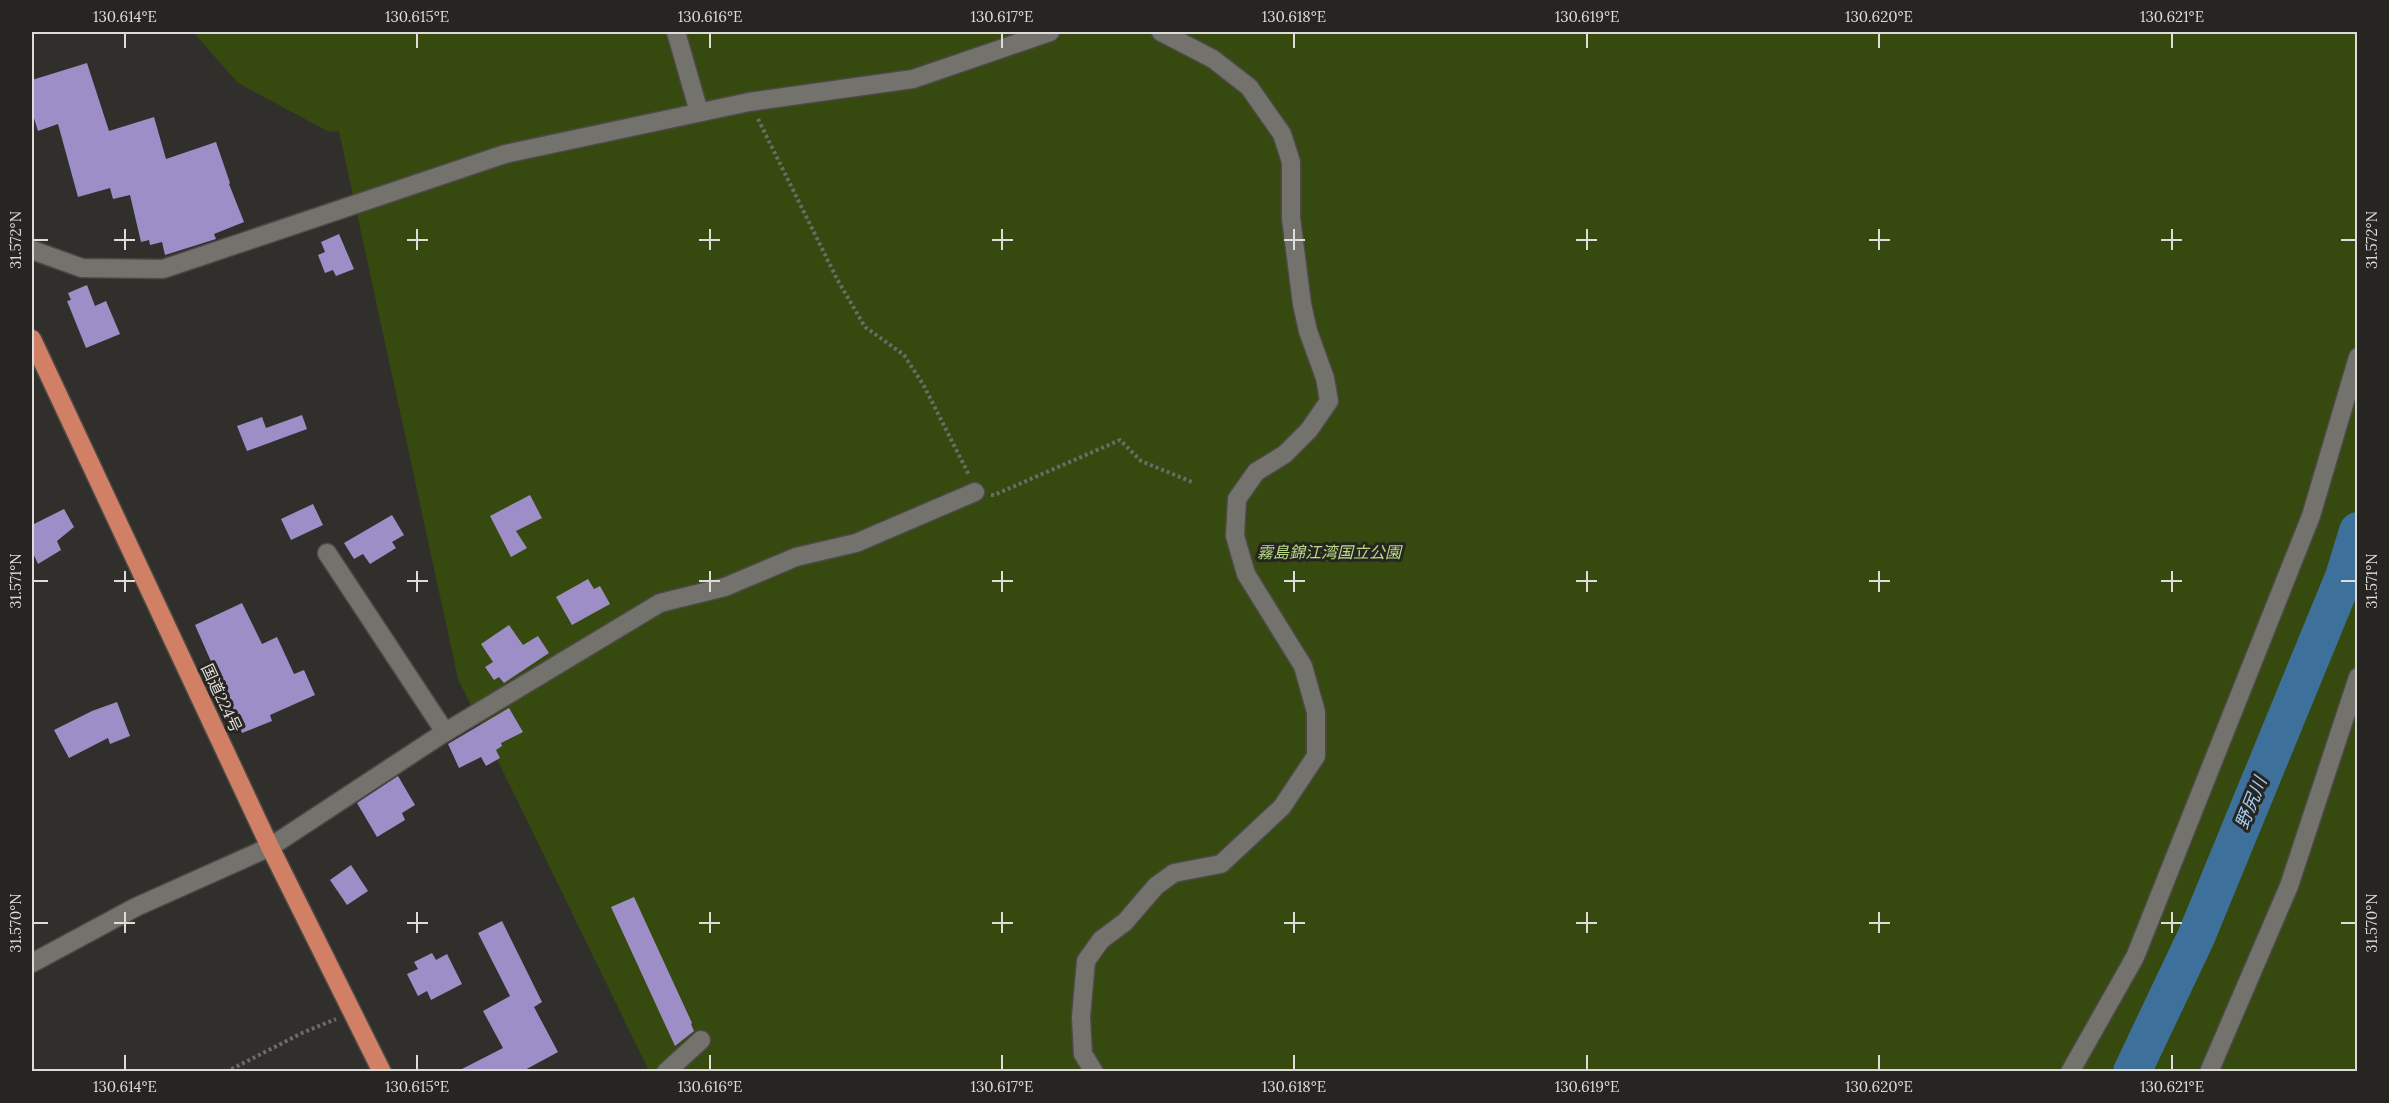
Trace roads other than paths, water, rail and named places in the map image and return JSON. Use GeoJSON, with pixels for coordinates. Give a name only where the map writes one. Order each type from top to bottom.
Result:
{"type":"FeatureCollection","features":[{"type":"Feature","properties":{"kind":"highway","name":"国道224号"},"geometry":{"type":"LineString","coordinates":[[32,339],[270,847],[382,1071]]}},
{"type":"Feature","properties":{"kind":"lane"},"geometry":{"type":"LineString","coordinates":[[676,32],[699,112]]}},
{"type":"Feature","properties":{"kind":"lane"},"geometry":{"type":"LineString","coordinates":[[32,250],[82,268],[163,269],[505,154],[749,102],[913,79],[1050,32]]}},
{"type":"Feature","properties":{"kind":"lane"},"geometry":{"type":"LineString","coordinates":[[1094,1071],[1083,1054],[1081,1017],[1086,961],[1101,940],[1125,922],[1156,886],[1174,873],[1221,864],[1282,807],[1316,756],[1316,712],[1303,666],[1246,574],[1235,536],[1238,499],[1256,472],[1285,454],[1309,430],[1329,401],[1325,378],[1308,331],[1302,303],[1291,218],[1291,162],[1282,134],[1249,87],[1214,59],[1161,32]]}},
{"type":"Feature","properties":{"kind":"lane"},"geometry":{"type":"LineString","coordinates":[[2070,1071],[2139,946],[2311,516],[2358,357]]}},
{"type":"Feature","properties":{"kind":"lane"},"geometry":{"type":"LineString","coordinates":[[32,963],[136,907],[270,847],[445,732],[660,603],[725,587],[796,557],[856,543],[975,492]]}},
{"type":"Feature","properties":{"kind":"lane"},"geometry":{"type":"LineString","coordinates":[[327,553],[445,732]]}},
{"type":"Feature","properties":{"kind":"lane"},"geometry":{"type":"LineString","coordinates":[[2209,1071],[2289,886],[2358,677]]}},
{"type":"Feature","properties":{"kind":"lane"},"geometry":{"type":"LineString","coordinates":[[666,1071],[702,1041]]}},
{"type":"Feature","properties":{"kind":"waterway","name":"野尻川"},"geometry":{"type":"LineString","coordinates":[[2132,1072],[2196,937],[2344,577],[2358,531]]}},
{"type":"Feature","properties":{"kind":"park label","name":"霧島錦江湾国立公園"},"geometry":{"type":"Point","coordinates":[1329,552]}}]}
